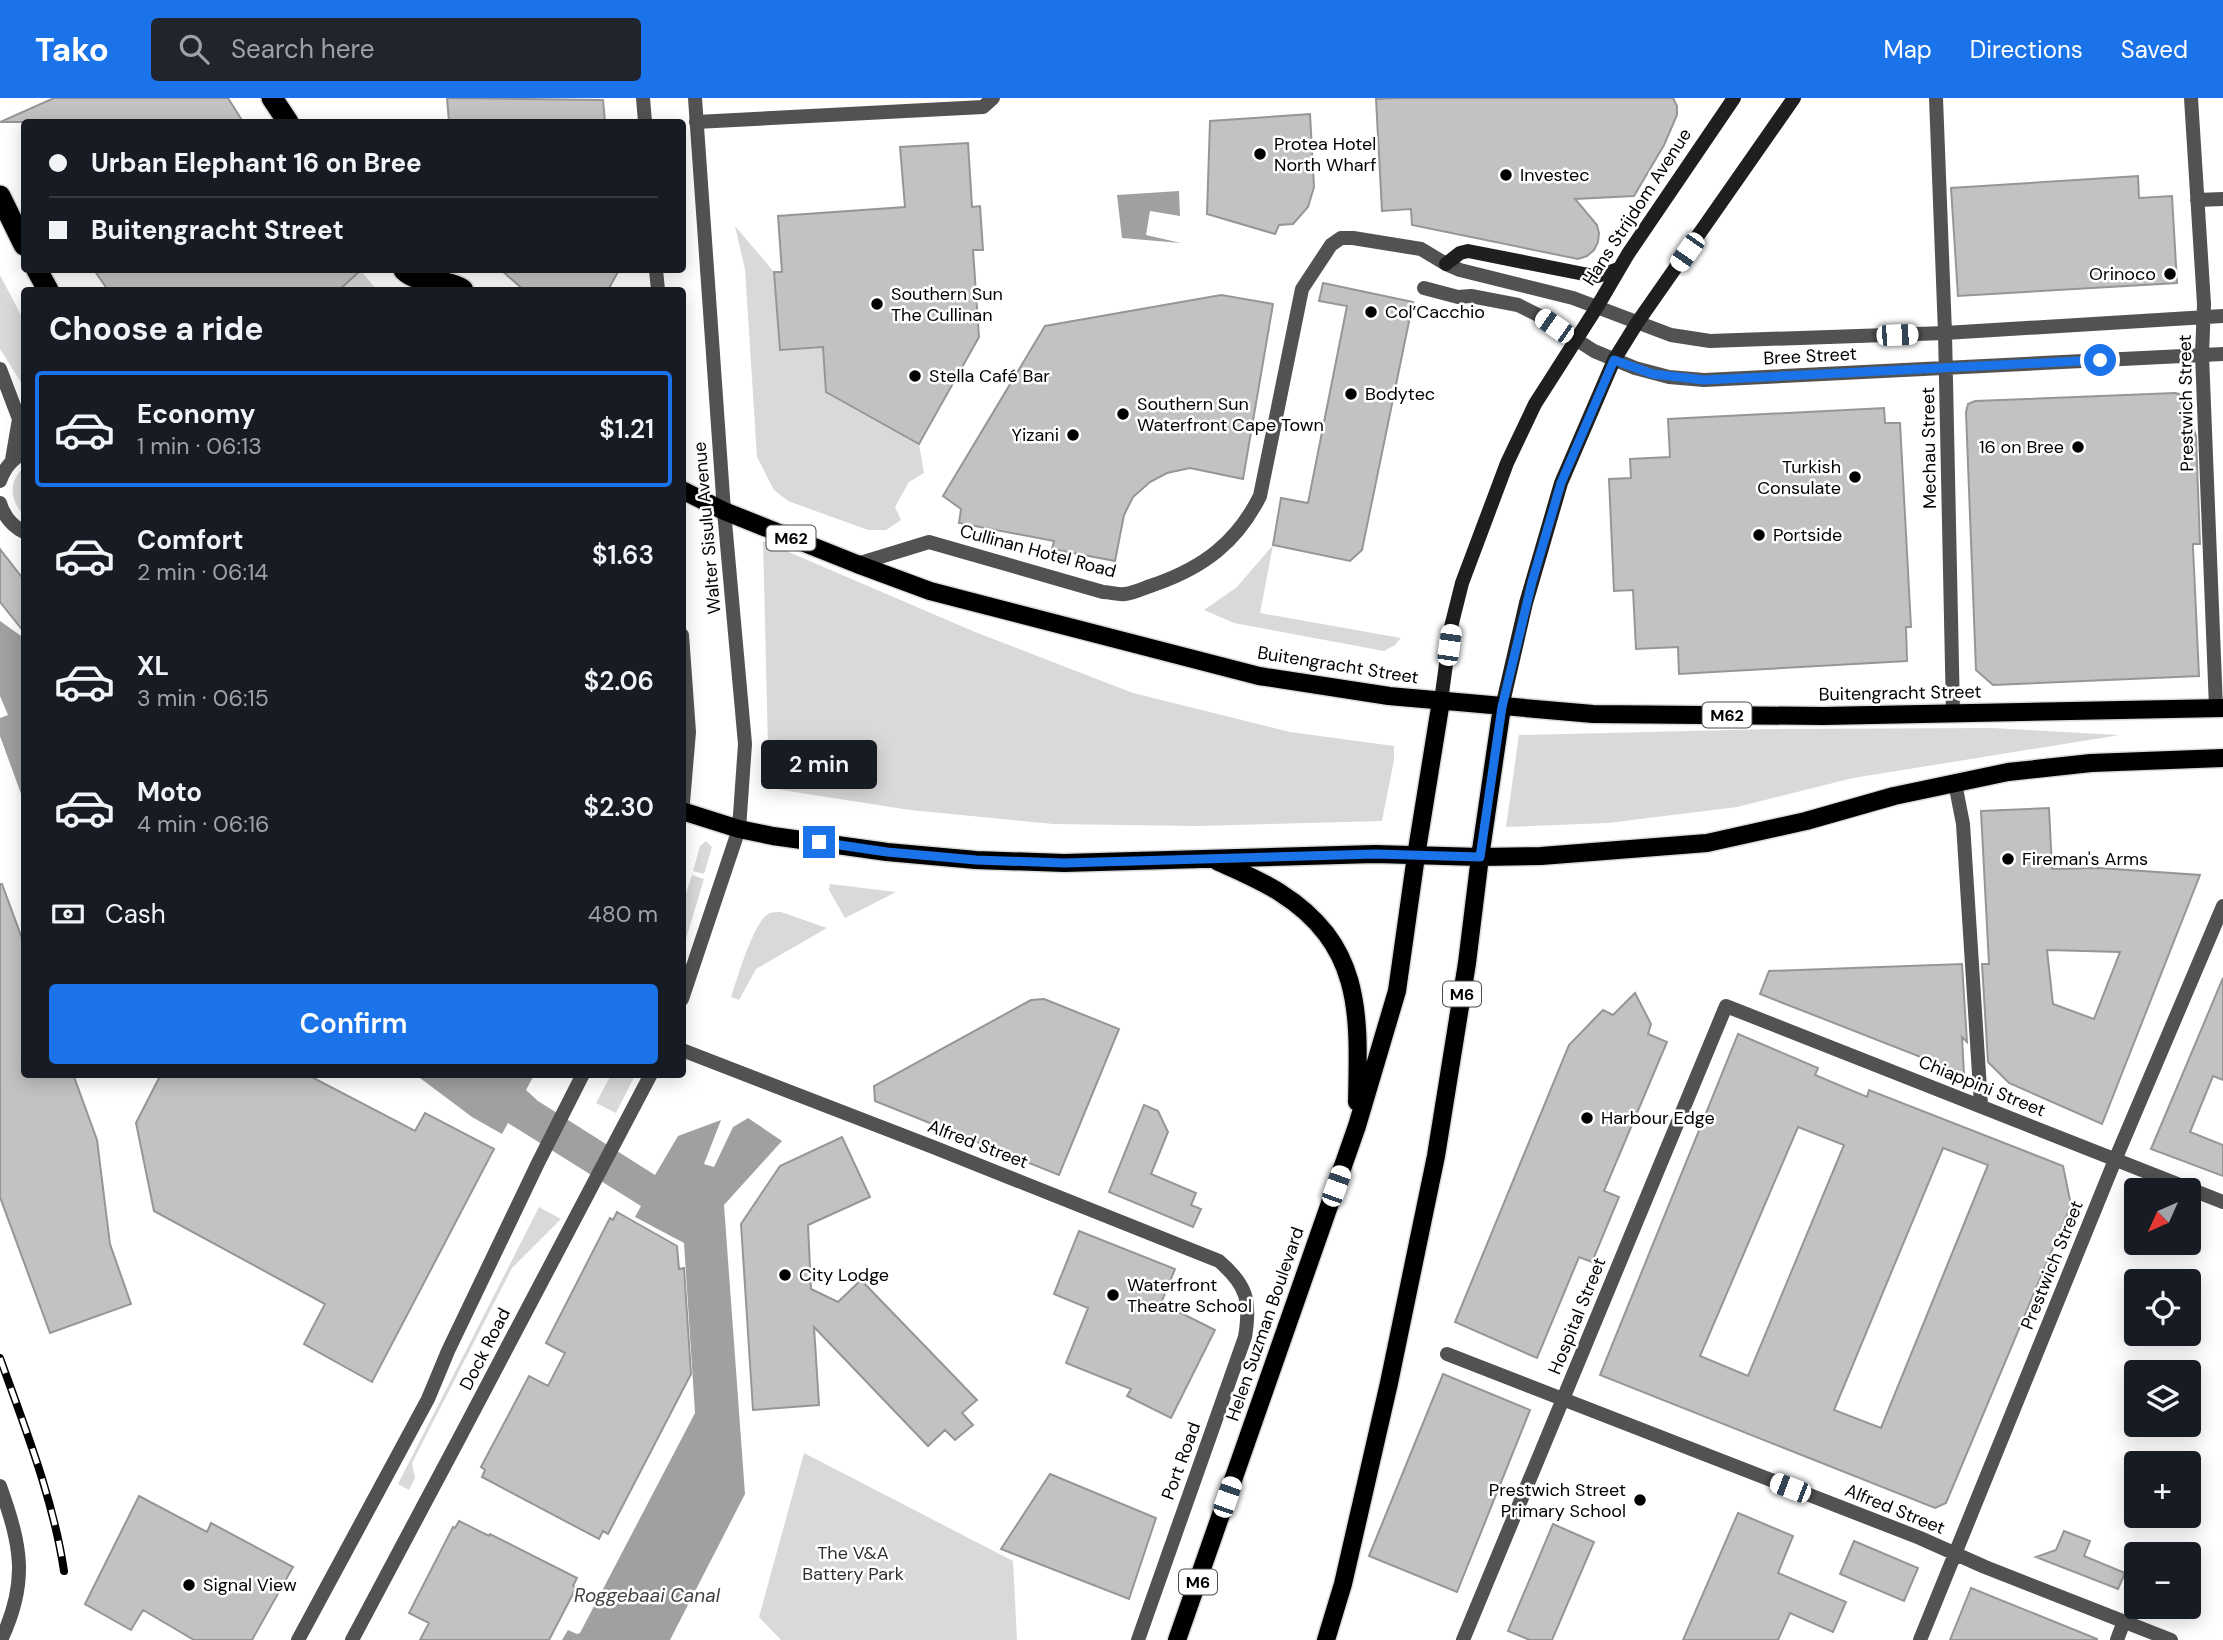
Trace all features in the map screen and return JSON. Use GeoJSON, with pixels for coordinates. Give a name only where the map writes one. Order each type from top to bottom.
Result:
{"type":"FeatureCollection","features":[{"type":"Feature","properties":{"kind":"highway"},"geometry":{"type":"LineString","coordinates":[[272,98],[286,119]]}},
{"type":"Feature","properties":{"kind":"highway"},"geometry":{"type":"LineString","coordinates":[[0,196],[21,238]]}},
{"type":"Feature","properties":{"kind":"highway"},"geometry":{"type":"LineString","coordinates":[[413,279],[458,287]]}},
{"type":"Feature","properties":{"kind":"main road","name":"Hans Strijdom Avenue"},"geometry":{"type":"LineString","coordinates":[[1416,856],[1451,627],[1462,583],[1507,463],[1535,404],[1618,269],[1734,98]]}},
{"type":"Feature","properties":{"kind":"main road"},"geometry":{"type":"LineString","coordinates":[[1502,707],[1526,603],[1561,483],[1614,360],[1794,98]]}},
{"type":"Feature","properties":{"kind":"main road"},"geometry":{"type":"LineString","coordinates":[[1446,264],[1460,253],[1468,251],[1589,275],[1598,276],[1618,269]]}},
{"type":"Feature","properties":{"kind":"main road","name":"Buitengracht Street"},"geometry":{"type":"LineString","coordinates":[[686,492],[724,511],[930,591],[1259,676],[1389,696],[1593,714],[1823,716],[2220,708]]}},
{"type":"Feature","properties":{"kind":"main road","name":"M6"},"geometry":{"type":"LineString","coordinates":[[1326,1640],[1343,1584],[1389,1383],[1436,1156],[1467,963],[1502,707]]}},
{"type":"Feature","properties":{"kind":"main road"},"geometry":{"type":"LineString","coordinates":[[686,813],[739,829],[774,836],[887,852],[976,860],[1064,863],[1375,854],[1541,856],[1706,843],[1806,821],[1894,796],[2008,772],[2091,764],[2223,758]]}},
{"type":"Feature","properties":{"kind":"main road","name":"Helen Suzman Boulevard"},"geometry":{"type":"LineString","coordinates":[[1177,1640],[1357,1126],[1397,991],[1416,856]]}},
{"type":"Feature","properties":{"kind":"main road"},"geometry":{"type":"LineString","coordinates":[[1214,859],[1257,879],[1296,904],[1317,923],[1337,950],[1348,974],[1358,1020],[1357,1126]]}},
{"type":"Feature","properties":{"kind":"street"},"geometry":{"type":"LineString","coordinates":[[643,98],[645,119]]}},
{"type":"Feature","properties":{"kind":"street","name":"Walter Sisulu Avenue"},"geometry":{"type":"LineString","coordinates":[[695,98],[724,511],[745,744],[739,829]]}},
{"type":"Feature","properties":{"kind":"street","name":"Mechau Street"},"geometry":{"type":"LineString","coordinates":[[1936,98],[1946,368],[1953,713]]}},
{"type":"Feature","properties":{"kind":"street","name":"Prestwich Street"},"geometry":{"type":"LineString","coordinates":[[2191,98],[2204,317],[2202,355],[2220,708]]}},
{"type":"Feature","properties":{"kind":"street"},"geometry":{"type":"LineString","coordinates":[[696,121],[988,102]]}},
{"type":"Feature","properties":{"kind":"street"},"geometry":{"type":"LineString","coordinates":[[2197,201],[2223,199]]}},
{"type":"Feature","properties":{"kind":"street","name":"Cullinan Hotel Road"},"geometry":{"type":"LineString","coordinates":[[857,564],[929,542],[1103,592],[1124,594],[1176,577],[1204,562],[1230,540],[1251,514],[1260,496],[1302,289],[1323,256],[1331,245],[1341,239],[1353,238],[1421,249]]}},
{"type":"Feature","properties":{"kind":"street","name":"Bree Street"},"geometry":{"type":"LineString","coordinates":[[1421,249],[1460,270],[1573,298],[1671,335],[1710,341],[1945,333],[2223,316]]}},
{"type":"Feature","properties":{"kind":"street","name":"Bree Street"},"geometry":{"type":"LineString","coordinates":[[1424,288],[1458,297],[1471,296],[1518,306],[1614,360],[1653,374],[1704,380],[2223,354]]}},
{"type":"Feature","properties":{"kind":"street"},"geometry":{"type":"LineString","coordinates":[[0,369],[21,402]]}},
{"type":"Feature","properties":{"kind":"street"},"geometry":{"type":"LineString","coordinates":[[0,369],[19,419],[18,456],[4,471],[0,481]]}},
{"type":"Feature","properties":{"kind":"street"},"geometry":{"type":"LineString","coordinates":[[0,503],[2,511],[21,532]]}},
{"type":"Feature","properties":{"kind":"street"},"geometry":{"type":"LineString","coordinates":[[686,690],[689,732],[686,772]]}},
{"type":"Feature","properties":{"kind":"street"},"geometry":{"type":"LineString","coordinates":[[1955,783],[1963,824],[1981,1105]]}},
{"type":"Feature","properties":{"kind":"street"},"geometry":{"type":"LineString","coordinates":[[686,987],[739,829]]}},
{"type":"Feature","properties":{"kind":"street","name":"Prestwich Street"},"geometry":{"type":"LineString","coordinates":[[1920,1640],[2115,1160],[2223,906]]}},
{"type":"Feature","properties":{"kind":"street","name":"Chiappini Street"},"geometry":{"type":"LineString","coordinates":[[1726,1006],[2223,1202]]}},
{"type":"Feature","properties":{"kind":"street","name":"Hospital Street"},"geometry":{"type":"LineString","coordinates":[[1463,1640],[1726,1006]]}},
{"type":"Feature","properties":{"kind":"street","name":"Alfred Street"},"geometry":{"type":"LineString","coordinates":[[686,1052],[1219,1261],[1235,1275],[1246,1293]]}},
{"type":"Feature","properties":{"kind":"street","name":"Dock Road"},"geometry":{"type":"LineString","coordinates":[[299,1640],[428,1399],[448,1351],[581,1078]]}},
{"type":"Feature","properties":{"kind":"street","name":"Dock Road"},"geometry":{"type":"LineString","coordinates":[[352,1640],[650,1078]]}},
{"type":"Feature","properties":{"kind":"street","name":"Port Road"},"geometry":{"type":"LineString","coordinates":[[1138,1640],[1245,1337],[1249,1316],[1246,1293]]}},
{"type":"Feature","properties":{"kind":"street","name":"Alfred Street"},"geometry":{"type":"LineString","coordinates":[[1447,1354],[2171,1640]]}},
{"type":"Feature","properties":{"kind":"street"},"geometry":{"type":"LineString","coordinates":[[0,1486],[19,1550],[16,1596],[1,1640]]}},
{"type":"Feature","properties":{"kind":"street"},"geometry":{"type":"LineString","coordinates":[[2117,1640],[2124,1621]]}},
{"type":"Feature","properties":{"kind":"green space"},"geometry":{"type":"Polygon","coordinates":[[[735,226],[774,272],[780,350],[823,348],[826,392],[919,444],[924,473],[909,482],[895,507],[901,520],[886,530],[868,530],[788,501],[774,490],[757,457],[745,269],[735,226]]]}},
{"type":"Feature","properties":{"kind":"green space"},"geometry":{"type":"Polygon","coordinates":[[[357,273],[363,273],[374,287],[342,287],[357,273]]]}},
{"type":"Feature","properties":{"kind":"green space"},"geometry":{"type":"Polygon","coordinates":[[[0,275],[21,315],[21,382],[0,349],[0,275]]]}},
{"type":"Feature","properties":{"kind":"green space"},"geometry":{"type":"Polygon","coordinates":[[[21,471],[21,512],[13,491],[21,471]]]}},
{"type":"Feature","properties":{"kind":"green space"},"geometry":{"type":"Polygon","coordinates":[[[763,541],[975,632],[1133,693],[1290,732],[1394,746],[1394,760],[1382,821],[1196,826],[1053,824],[910,810],[769,787],[763,541]]]}},
{"type":"Feature","properties":{"kind":"green space"},"geometry":{"type":"Polygon","coordinates":[[[1273,545],[1260,613],[1401,638],[1384,651],[1234,623],[1204,610],[1237,587],[1273,545]]]}},
{"type":"Feature","properties":{"kind":"green space"},"geometry":{"type":"Polygon","coordinates":[[[1992,728],[2120,735],[1853,778],[1737,807],[1608,823],[1506,827],[1519,735],[1773,729],[1992,728]]]}},
{"type":"Feature","properties":{"kind":"green space"},"geometry":{"type":"Polygon","coordinates":[[[706,841],[712,847],[704,874],[693,871],[700,846],[706,841]]]}},
{"type":"Feature","properties":{"kind":"green space"},"geometry":{"type":"Polygon","coordinates":[[[692,875],[704,879],[686,939],[686,894],[692,875]]]}},
{"type":"Feature","properties":{"kind":"green space"},"geometry":{"type":"Polygon","coordinates":[[[830,884],[896,892],[845,918],[829,890],[830,884]]]}},
{"type":"Feature","properties":{"kind":"green space"},"geometry":{"type":"Polygon","coordinates":[[[781,912],[827,928],[756,969],[739,1000],[731,997],[758,926],[770,913],[781,912]]]}},
{"type":"Feature","properties":{"kind":"green space"},"geometry":{"type":"Polygon","coordinates":[[[609,1078],[634,1078],[616,1113],[596,1103],[609,1078]]]}},
{"type":"Feature","properties":{"kind":"green space"},"geometry":{"type":"Polygon","coordinates":[[[539,1207],[561,1219],[512,1268],[412,1463],[415,1478],[409,1490],[398,1484],[539,1207]]]}},
{"type":"Feature","properties":{"kind":"green space","name":"The V&A Battery Park"},"geometry":{"type":"Polygon","coordinates":[[[804,1453],[1013,1561],[1017,1640],[781,1640],[759,1617],[804,1453]]]}},
{"type":"Feature","properties":{"kind":"water"},"geometry":{"type":"Polygon","coordinates":[[[1179,191],[1180,216],[1150,211],[1146,235],[1181,243],[1122,238],[1117,195],[1179,191]]]}},
{"type":"Feature","properties":{"kind":"water"},"geometry":{"type":"Polygon","coordinates":[[[0,621],[21,636],[21,794],[0,736],[0,718],[8,715],[0,696],[0,621]]]}},
{"type":"Feature","properties":{"kind":"water","name":"Roggebaai Canal"},"geometry":{"type":"Polygon","coordinates":[[[420,1078],[532,1078],[526,1090],[538,1101],[655,1175],[678,1136],[721,1120],[704,1164],[714,1167],[733,1127],[748,1118],[782,1141],[724,1205],[745,1494],[670,1640],[562,1640],[568,1630],[580,1633],[695,1413],[684,1243],[635,1217],[641,1206],[508,1123],[502,1134],[472,1117],[420,1078]]]}},
{"type":"Feature","properties":{"kind":"building"},"geometry":{"type":"Polygon","coordinates":[[[54,98],[228,98],[241,119],[21,119],[21,122],[0,122],[54,98]]]}},
{"type":"Feature","properties":{"kind":"building"},"geometry":{"type":"Polygon","coordinates":[[[447,98],[603,100],[605,119],[449,119],[447,98]]]}},
{"type":"Feature","properties":{"kind":"building","name":"Investec"},"geometry":{"type":"Polygon","coordinates":[[[1673,98],[1677,115],[1664,145],[1634,196],[1575,199],[1597,225],[1599,233],[1594,250],[1578,259],[1412,225],[1411,209],[1382,211],[1376,99],[1673,98]]]}},
{"type":"Feature","properties":{"kind":"building","name":"Protea Hotel North Wharf"},"geometry":{"type":"Polygon","coordinates":[[[1310,114],[1314,187],[1308,207],[1293,224],[1279,225],[1275,234],[1207,214],[1210,121],[1310,114]]]}},
{"type":"Feature","properties":{"kind":"building","name":"Southern Sun The Cullinan"},"geometry":{"type":"Polygon","coordinates":[[[968,143],[972,207],[980,206],[983,250],[973,250],[979,337],[919,444],[826,392],[823,347],[780,350],[774,272],[782,272],[778,216],[905,207],[900,147],[968,143]]]}},
{"type":"Feature","properties":{"kind":"building"},"geometry":{"type":"Polygon","coordinates":[[[2138,176],[2139,198],[2172,196],[2177,283],[1958,296],[1951,188],[2138,176]]]}},
{"type":"Feature","properties":{"kind":"building"},"geometry":{"type":"Polygon","coordinates":[[[96,273],[358,273],[342,287],[106,287],[96,273]]]}},
{"type":"Feature","properties":{"kind":"building"},"geometry":{"type":"Polygon","coordinates":[[[504,273],[617,273],[610,287],[521,287],[504,273]]]}},
{"type":"Feature","properties":{"kind":"building"},"geometry":{"type":"Polygon","coordinates":[[[1323,283],[1413,302],[1362,550],[1350,561],[1273,545],[1281,498],[1308,503],[1347,306],[1319,301],[1323,283]]]}},
{"type":"Feature","properties":{"kind":"building","name":"Southern Sun Waterfront Cape Town"},"geometry":{"type":"Polygon","coordinates":[[[1221,295],[1273,304],[1243,479],[1190,468],[1167,473],[1150,482],[1133,497],[1124,515],[1115,561],[1052,549],[1054,541],[959,523],[961,509],[943,496],[1045,326],[1221,295]]]}},
{"type":"Feature","properties":{"kind":"building"},"geometry":{"type":"Polygon","coordinates":[[[2175,393],[2185,401],[2196,436],[2200,544],[2193,544],[2193,548],[2199,676],[1993,685],[1976,670],[1966,412],[1968,404],[1975,401],[2175,393]]]}},
{"type":"Feature","properties":{"kind":"building","name":"Portside"},"geometry":{"type":"Polygon","coordinates":[[[1884,408],[1885,423],[1900,423],[1911,627],[1906,627],[1907,661],[1679,674],[1678,647],[1636,649],[1633,590],[1614,591],[1609,479],[1631,478],[1630,459],[1670,457],[1668,419],[1884,408]]]}},
{"type":"Feature","properties":{"kind":"building"},"geometry":{"type":"Polygon","coordinates":[[[0,549],[21,576],[21,628],[0,602],[0,549]]]}},
{"type":"Feature","properties":{"kind":"building"},"geometry":{"type":"Polygon","coordinates":[[[2049,808],[2052,869],[2099,868],[2200,875],[2102,1124],[2009,1083],[1988,1062],[1982,964],[1989,964],[1981,811],[2049,808]],[[2047,950],[2053,1004],[2094,1019],[2120,952],[2047,950]]]}},
{"type":"Feature","properties":{"kind":"building"},"geometry":{"type":"Polygon","coordinates":[[[2,884],[21,936],[21,1078],[74,1078],[97,1140],[110,1244],[131,1304],[50,1333],[0,1197],[2,884]]]}},
{"type":"Feature","properties":{"kind":"building"},"geometry":{"type":"Polygon","coordinates":[[[1962,964],[1967,1042],[1962,1037],[1964,1074],[1760,994],[1769,971],[1962,964]]]}},
{"type":"Feature","properties":{"kind":"building"},"geometry":{"type":"Polygon","coordinates":[[[2223,978],[2223,1080],[2213,1076],[2190,1132],[2223,1145],[2223,1176],[2151,1149],[2223,978]]]}},
{"type":"Feature","properties":{"kind":"building","name":"Harbour Edge"},"geometry":{"type":"Polygon","coordinates":[[[1635,993],[1651,1024],[1648,1034],[1667,1042],[1604,1191],[1619,1197],[1592,1262],[1579,1257],[1537,1358],[1455,1322],[1569,1045],[1603,1010],[1613,1015],[1635,993]]]}},
{"type":"Feature","properties":{"kind":"building"},"geometry":{"type":"Polygon","coordinates":[[[1044,999],[1119,1029],[1059,1175],[875,1101],[874,1086],[1031,1000],[1044,999]]]}},
{"type":"Feature","properties":{"kind":"building"},"geometry":{"type":"Polygon","coordinates":[[[1738,1034],[1818,1068],[1815,1075],[1867,1097],[1869,1090],[2063,1166],[2071,1205],[1946,1503],[1935,1508],[1600,1375],[1738,1034]],[[1798,1127],[1700,1356],[1748,1376],[1844,1145],[1798,1127]],[[1943,1148],[1834,1410],[1881,1428],[1988,1165],[1943,1148]]]}},
{"type":"Feature","properties":{"kind":"building"},"geometry":{"type":"Polygon","coordinates":[[[159,1078],[314,1078],[415,1131],[425,1113],[494,1149],[372,1382],[304,1344],[325,1304],[154,1211],[136,1123],[159,1078]]]}},
{"type":"Feature","properties":{"kind":"building"},"geometry":{"type":"Polygon","coordinates":[[[1144,1105],[1158,1111],[1168,1132],[1151,1174],[1196,1193],[1191,1205],[1201,1209],[1193,1227],[1109,1192],[1144,1105]]]}},
{"type":"Feature","properties":{"kind":"building"},"geometry":{"type":"Polygon","coordinates":[[[842,1137],[870,1197],[808,1225],[811,1289],[838,1302],[861,1280],[977,1400],[962,1413],[973,1425],[955,1440],[945,1430],[928,1446],[814,1327],[819,1405],[753,1410],[741,1224],[780,1166],[842,1137]]]}},
{"type":"Feature","properties":{"kind":"building"},"geometry":{"type":"Polygon","coordinates":[[[617,1212],[677,1246],[679,1269],[684,1268],[691,1374],[608,1534],[603,1531],[599,1539],[482,1477],[485,1470],[481,1467],[529,1376],[548,1386],[565,1353],[546,1343],[610,1218],[613,1220],[617,1212]]]}},
{"type":"Feature","properties":{"kind":"building"},"geometry":{"type":"Polygon","coordinates":[[[1079,1231],[1175,1269],[1161,1303],[1215,1330],[1171,1418],[1127,1396],[1131,1389],[1066,1363],[1088,1308],[1054,1294],[1079,1231]]]}},
{"type":"Feature","properties":{"kind":"building"},"geometry":{"type":"Polygon","coordinates":[[[1443,1374],[1530,1410],[1457,1592],[1369,1556],[1443,1374]]]}},
{"type":"Feature","properties":{"kind":"building"},"geometry":{"type":"Polygon","coordinates":[[[1050,1474],[1156,1518],[1129,1599],[1001,1549],[1050,1474]]]}},
{"type":"Feature","properties":{"kind":"building","name":"Signal View"},"geometry":{"type":"Polygon","coordinates":[[[139,1496],[207,1532],[211,1523],[293,1567],[252,1640],[194,1640],[143,1610],[131,1630],[85,1604],[139,1496]]]}},
{"type":"Feature","properties":{"kind":"building"},"geometry":{"type":"Polygon","coordinates":[[[1738,1513],[1793,1536],[1778,1573],[1846,1602],[1833,1632],[1790,1613],[1778,1640],[1683,1640],[1738,1513]]]}},
{"type":"Feature","properties":{"kind":"building"},"geometry":{"type":"Polygon","coordinates":[[[459,1521],[577,1578],[573,1586],[576,1588],[549,1640],[420,1640],[429,1623],[409,1613],[453,1527],[455,1528],[459,1521]]]}},
{"type":"Feature","properties":{"kind":"building"},"geometry":{"type":"Polygon","coordinates":[[[1553,1524],[1594,1542],[1552,1640],[1530,1640],[1508,1631],[1553,1524]]]}},
{"type":"Feature","properties":{"kind":"building"},"geometry":{"type":"Polygon","coordinates":[[[2064,1531],[2090,1541],[2084,1556],[2124,1573],[2118,1589],[2036,1557],[2056,1550],[2064,1531]]]}},
{"type":"Feature","properties":{"kind":"building"},"geometry":{"type":"Polygon","coordinates":[[[1854,1541],[1918,1568],[1904,1601],[1840,1574],[1854,1541]]]}},
{"type":"Feature","properties":{"kind":"building"},"geometry":{"type":"Polygon","coordinates":[[[1971,1588],[2097,1639],[2097,1640],[1950,1640],[1971,1588]]]}},
{"type":"Feature","properties":{"kind":"railway"},"geometry":{"type":"LineString","coordinates":[[0,1358],[46,1490],[64,1571]]}},
{"type":"Feature","properties":{"kind":"place","name":"Protea Hotel North Wharf"},"geometry":{"type":"Point","coordinates":[1260,154]}},
{"type":"Feature","properties":{"kind":"place","name":"Investec"},"geometry":{"type":"Point","coordinates":[1506,175]}},
{"type":"Feature","properties":{"kind":"place","name":"Orinoco"},"geometry":{"type":"Point","coordinates":[2170,274]}},
{"type":"Feature","properties":{"kind":"place","name":"Southern Sun The Cullinan"},"geometry":{"type":"Point","coordinates":[877,304]}},
{"type":"Feature","properties":{"kind":"place","name":"Col’Cacchio"},"geometry":{"type":"Point","coordinates":[1371,312]}},
{"type":"Feature","properties":{"kind":"place","name":"Stella Café Bar"},"geometry":{"type":"Point","coordinates":[915,376]}},
{"type":"Feature","properties":{"kind":"place","name":"Bodytec"},"geometry":{"type":"Point","coordinates":[1351,394]}},
{"type":"Feature","properties":{"kind":"place","name":"Southern Sun Waterfront Cape Town"},"geometry":{"type":"Point","coordinates":[1123,414]}},
{"type":"Feature","properties":{"kind":"place","name":"Yizani"},"geometry":{"type":"Point","coordinates":[1073,435]}},
{"type":"Feature","properties":{"kind":"place","name":"16 on Bree"},"geometry":{"type":"Point","coordinates":[2078,447]}},
{"type":"Feature","properties":{"kind":"place","name":"Turkish Consulate"},"geometry":{"type":"Point","coordinates":[1855,477]}},
{"type":"Feature","properties":{"kind":"place","name":"Portside"},"geometry":{"type":"Point","coordinates":[1759,535]}},
{"type":"Feature","properties":{"kind":"place","name":"Fireman's Arms"},"geometry":{"type":"Point","coordinates":[2008,859]}},
{"type":"Feature","properties":{"kind":"place","name":"Harbour Edge"},"geometry":{"type":"Point","coordinates":[1587,1118]}},
{"type":"Feature","properties":{"kind":"place","name":"City Lodge"},"geometry":{"type":"Point","coordinates":[785,1275]}},
{"type":"Feature","properties":{"kind":"place","name":"Waterfront Theatre School"},"geometry":{"type":"Point","coordinates":[1113,1295]}},
{"type":"Feature","properties":{"kind":"place","name":"Prestwich Street Primary School"},"geometry":{"type":"Point","coordinates":[1640,1500]}},
{"type":"Feature","properties":{"kind":"place","name":"Signal View"},"geometry":{"type":"Point","coordinates":[189,1585]}},
{"type":"Feature","properties":{"kind":"route"},"geometry":{"type":"LineString","coordinates":[[819,842],[887,852],[976,860],[1064,863],[1375,854],[1480,857],[1502,707],[1526,603],[1561,483],[1614,360],[1653,374],[1704,380],[2100,360]]}}]}
